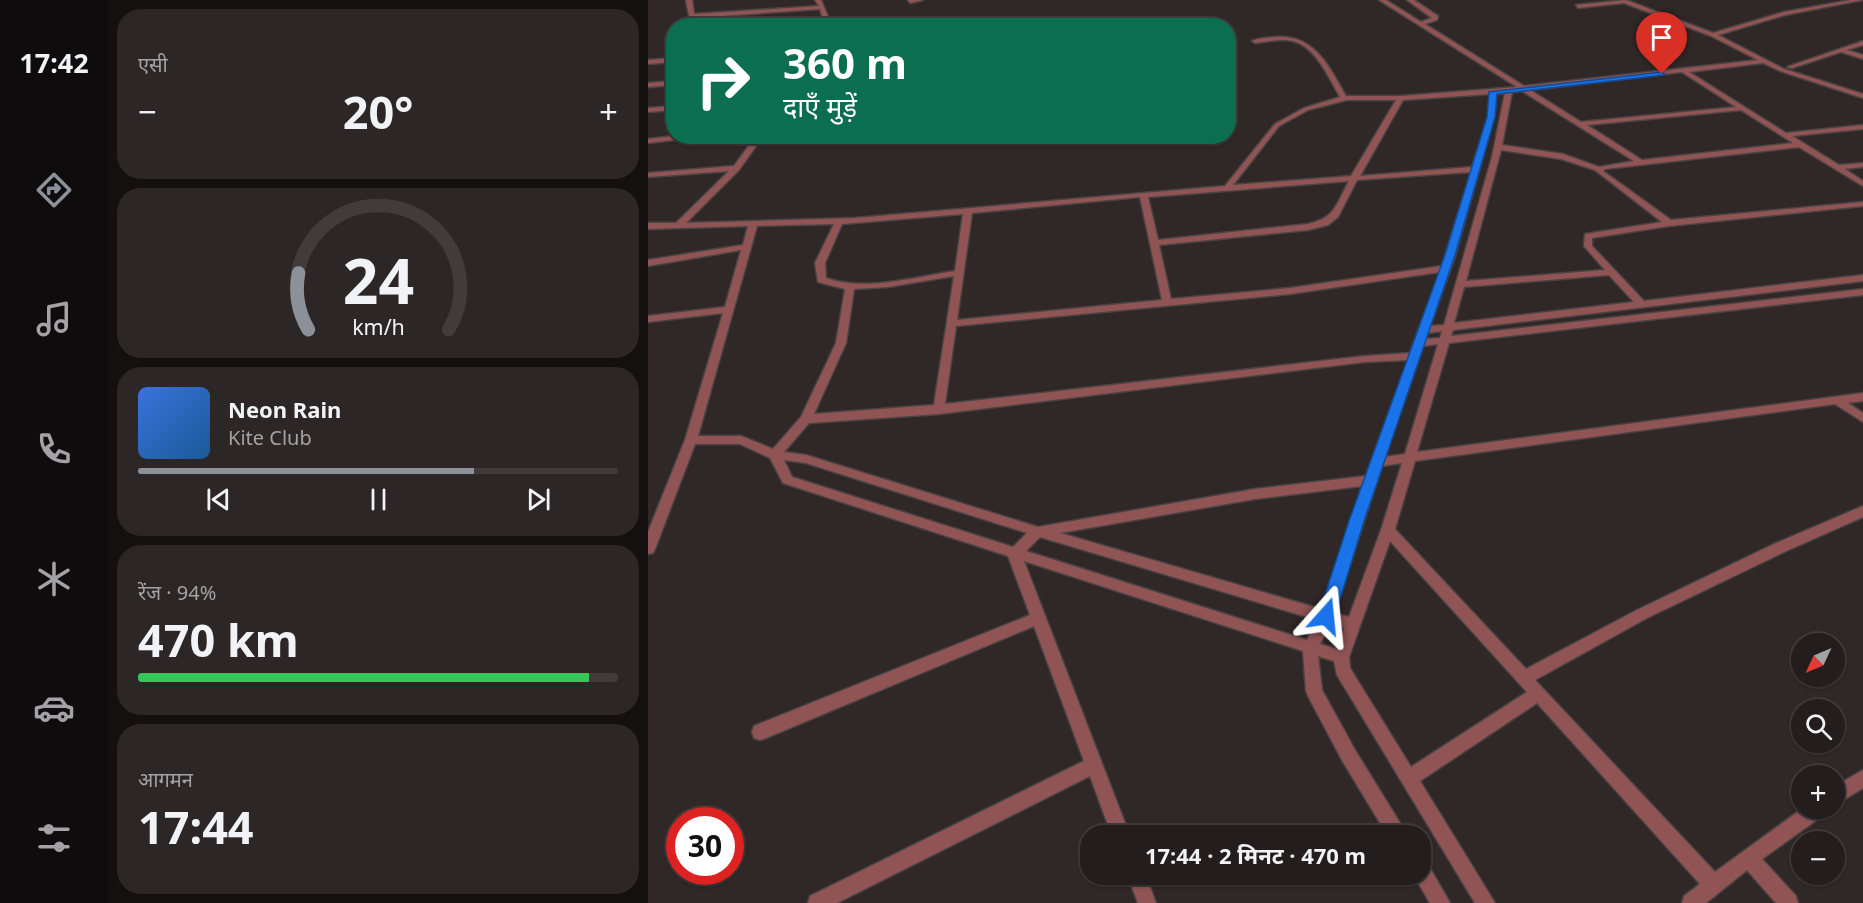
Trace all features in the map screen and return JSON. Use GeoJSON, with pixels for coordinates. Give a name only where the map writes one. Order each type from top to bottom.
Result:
{"type":"FeatureCollection","features":[{"type":"Feature","properties":{"kind":"street"},"geometry":{"type":"LineString","coordinates":[[689,0],[692,16],[822,8]]}},
{"type":"Feature","properties":{"kind":"street"},"geometry":{"type":"LineString","coordinates":[[818,0],[826,18]]}},
{"type":"Feature","properties":{"kind":"street"},"geometry":{"type":"LineString","coordinates":[[911,2],[920,0]]}},
{"type":"Feature","properties":{"kind":"street"},"geometry":{"type":"LineString","coordinates":[[1382,0],[1526,88],[1639,161]]}},
{"type":"Feature","properties":{"kind":"street"},"geometry":{"type":"LineString","coordinates":[[1410,0],[1435,16],[1435,19],[1420,24]]}},
{"type":"Feature","properties":{"kind":"street"},"geometry":{"type":"LineString","coordinates":[[1578,6],[1620,0],[1713,35],[1782,70],[1863,96]]}},
{"type":"Feature","properties":{"kind":"street"},"geometry":{"type":"LineString","coordinates":[[1713,35],[1784,14],[1859,0]]}},
{"type":"Feature","properties":{"kind":"street"},"geometry":{"type":"LineString","coordinates":[[1255,41],[1292,39],[1301,42],[1326,68],[1344,98]]}},
{"type":"Feature","properties":{"kind":"street"},"geometry":{"type":"LineString","coordinates":[[1790,67],[1863,43]]}},
{"type":"Feature","properties":{"kind":"street"},"geometry":{"type":"LineString","coordinates":[[1841,50],[1863,57]]}},
{"type":"Feature","properties":{"kind":"street"},"geometry":{"type":"LineString","coordinates":[[648,62],[666,61]]}},
{"type":"Feature","properties":{"kind":"street"},"geometry":{"type":"LineString","coordinates":[[1227,189],[1277,125],[1306,109],[1344,98],[1401,98],[1493,92],[1685,72],[1765,61]]}},
{"type":"Feature","properties":{"kind":"street"},"geometry":{"type":"LineString","coordinates":[[1772,64],[1790,67],[1863,90]]}},
{"type":"Feature","properties":{"kind":"street"},"geometry":{"type":"LineString","coordinates":[[1685,72],[1863,184]]}},
{"type":"Feature","properties":{"kind":"street"},"geometry":{"type":"LineString","coordinates":[[648,85],[666,84]]}},
{"type":"Feature","properties":{"kind":"street"},"geometry":{"type":"LineString","coordinates":[[1486,903],[1342,670],[1341,657],[1388,530],[1449,327],[1498,147],[1509,90]]}},
{"type":"Feature","properties":{"kind":"street"},"geometry":{"type":"LineString","coordinates":[[1392,825],[1349,756],[1314,691],[1310,649],[1326,616],[1377,462],[1446,268],[1491,117],[1493,92]]}},
{"type":"Feature","properties":{"kind":"street"},"geometry":{"type":"LineString","coordinates":[[1154,243],[1308,227],[1325,223],[1335,215],[1369,150],[1401,98]]}},
{"type":"Feature","properties":{"kind":"street"},"geometry":{"type":"LineString","coordinates":[[1581,124],[1744,108]]}},
{"type":"Feature","properties":{"kind":"street"},"geometry":{"type":"LineString","coordinates":[[648,110],[666,109]]}},
{"type":"Feature","properties":{"kind":"street"},"geometry":{"type":"LineString","coordinates":[[1783,135],[1863,127]]}},
{"type":"Feature","properties":{"kind":"street"},"geometry":{"type":"LineString","coordinates":[[648,141],[666,139]]}},
{"type":"Feature","properties":{"kind":"street"},"geometry":{"type":"LineString","coordinates":[[679,225],[736,168],[754,144]]}},
{"type":"Feature","properties":{"kind":"street"},"geometry":{"type":"LineString","coordinates":[[1600,170],[1603,167],[1639,161],[1798,145]]}},
{"type":"Feature","properties":{"kind":"street"},"geometry":{"type":"LineString","coordinates":[[1498,147],[1556,154],[1580,160],[1600,170],[1598,171],[1669,223]]}},
{"type":"Feature","properties":{"kind":"street"},"geometry":{"type":"LineString","coordinates":[[1836,168],[1863,165]]}},
{"type":"Feature","properties":{"kind":"street"},"geometry":{"type":"LineString","coordinates":[[648,175],[736,168]]}},
{"type":"Feature","properties":{"kind":"street"},"geometry":{"type":"LineString","coordinates":[[648,226],[839,222],[1475,169]]}},
{"type":"Feature","properties":{"kind":"street"},"geometry":{"type":"LineString","coordinates":[[1144,195],[1167,303]]}},
{"type":"Feature","properties":{"kind":"street"},"geometry":{"type":"LineString","coordinates":[[1641,304],[1588,246],[1588,236],[1669,223],[1863,204]]}},
{"type":"Feature","properties":{"kind":"street"},"geometry":{"type":"LineString","coordinates":[[939,410],[968,210]]}},
{"type":"Feature","properties":{"kind":"street"},"geometry":{"type":"LineString","coordinates":[[839,222],[819,263],[821,280],[832,286],[864,287],[958,273]]}},
{"type":"Feature","properties":{"kind":"street"},"geometry":{"type":"LineString","coordinates":[[648,549],[691,440],[753,225]]}},
{"type":"Feature","properties":{"kind":"street"},"geometry":{"type":"LineString","coordinates":[[648,263],[746,247]]}},
{"type":"Feature","properties":{"kind":"street"},"geometry":{"type":"LineString","coordinates":[[952,323],[1290,291],[1446,268]]}},
{"type":"Feature","properties":{"kind":"street"},"geometry":{"type":"LineString","coordinates":[[1461,284],[1612,272]]}},
{"type":"Feature","properties":{"kind":"street"},"geometry":{"type":"LineString","coordinates":[[1424,330],[1863,278]]}},
{"type":"Feature","properties":{"kind":"street"},"geometry":{"type":"LineString","coordinates":[[775,455],[806,419],[841,343],[850,286]]}},
{"type":"Feature","properties":{"kind":"street"},"geometry":{"type":"LineString","coordinates":[[1420,343],[1863,292]]}},
{"type":"Feature","properties":{"kind":"street"},"geometry":{"type":"LineString","coordinates":[[648,319],[729,309]]}},
{"type":"Feature","properties":{"kind":"street"},"geometry":{"type":"LineString","coordinates":[[806,419],[939,410],[1365,359],[1416,356]]}},
{"type":"Feature","properties":{"kind":"street"},"geometry":{"type":"LineString","coordinates":[[1377,462],[1863,397]]}},
{"type":"Feature","properties":{"kind":"street"},"geometry":{"type":"LineString","coordinates":[[1836,400],[1863,418]]}},
{"type":"Feature","properties":{"kind":"street"},"geometry":{"type":"LineString","coordinates":[[691,440],[741,440],[775,455],[806,459],[1037,532],[1352,624]]}},
{"type":"Feature","properties":{"kind":"street"},"geometry":{"type":"LineString","coordinates":[[775,455],[787,480],[1310,649],[1341,657]]}},
{"type":"Feature","properties":{"kind":"street"},"geometry":{"type":"LineString","coordinates":[[1014,554],[1037,532],[1255,494],[1371,480]]}},
{"type":"Feature","properties":{"kind":"street"},"geometry":{"type":"LineString","coordinates":[[1524,678],[1642,614],[1779,548],[1863,511]]}},
{"type":"Feature","properties":{"kind":"street"},"geometry":{"type":"LineString","coordinates":[[648,516],[662,514]]}},
{"type":"Feature","properties":{"kind":"street"},"geometry":{"type":"LineString","coordinates":[[1388,530],[1714,885]]}},
{"type":"Feature","properties":{"kind":"street"},"geometry":{"type":"LineString","coordinates":[[1014,554],[1117,825]]}},
{"type":"Feature","properties":{"kind":"street"},"geometry":{"type":"LineString","coordinates":[[760,732],[1038,618]]}},
{"type":"Feature","properties":{"kind":"street"},"geometry":{"type":"LineString","coordinates":[[1408,779],[1538,694]]}},
{"type":"Feature","properties":{"kind":"street"},"geometry":{"type":"LineString","coordinates":[[817,903],[1094,765]]}},
{"type":"Feature","properties":{"kind":"street"},"geometry":{"type":"LineString","coordinates":[[1845,790],[1863,778]]}},
{"type":"Feature","properties":{"kind":"street"},"geometry":{"type":"LineString","coordinates":[[1691,903],[1748,858],[1803,819]]}},
{"type":"Feature","properties":{"kind":"street"},"geometry":{"type":"LineString","coordinates":[[1748,858],[1789,903]]}},
{"type":"Feature","properties":{"kind":"street"},"geometry":{"type":"LineString","coordinates":[[1140,885],[1147,903]]}},
{"type":"Feature","properties":{"kind":"street"},"geometry":{"type":"LineString","coordinates":[[1430,885],[1441,903]]}},
{"type":"Feature","properties":{"kind":"route"},"geometry":{"type":"LineString","coordinates":[[1326,616],[1356,521],[1450,255],[1491,117],[1493,92],[1662,74]]}}]}
